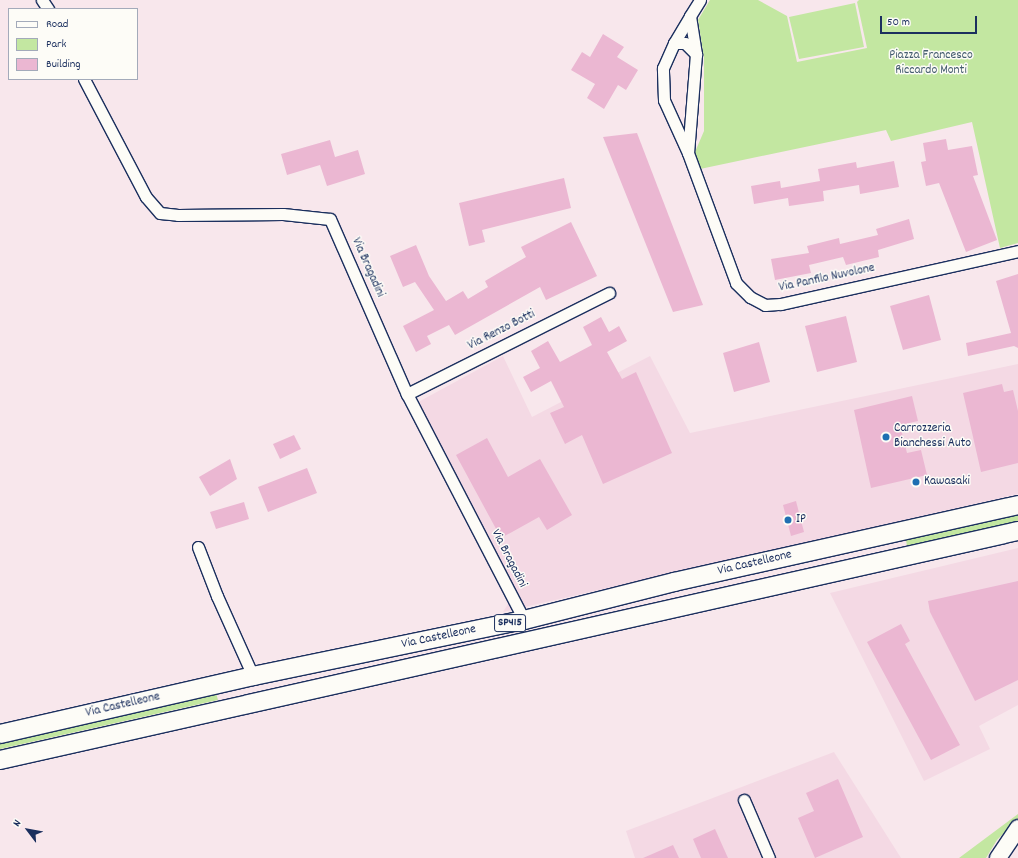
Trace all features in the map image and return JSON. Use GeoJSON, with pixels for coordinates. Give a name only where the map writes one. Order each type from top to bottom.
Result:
{"type":"FeatureCollection","features":[{"type":"Feature","properties":{"kind":"main road","name":"Via Castelleone"},"geometry":{"type":"LineString","coordinates":[[0,734],[253,676],[524,620],[674,582],[1018,505]]}},
{"type":"Feature","properties":{"kind":"main road","name":"Via Castelleone"},"geometry":{"type":"LineString","coordinates":[[0,760],[1018,532]]}},
{"type":"Feature","properties":{"kind":"street","name":"Via Panfilo Nuvolone"},"geometry":{"type":"LineString","coordinates":[[700,0],[674,43],[663,68],[664,100],[688,153],[736,284],[750,298],[765,305],[782,304],[1018,251]]}},
{"type":"Feature","properties":{"kind":"street","name":"Via Panfilo Nuvolone"},"geometry":{"type":"LineString","coordinates":[[688,153],[696,54],[690,16]]}},
{"type":"Feature","properties":{"kind":"street"},"geometry":{"type":"LineString","coordinates":[[674,43],[685,43],[696,54]]}},
{"type":"Feature","properties":{"kind":"street","name":"Via Bragadini"},"geometry":{"type":"LineString","coordinates":[[85,80],[146,197],[160,213],[178,215],[283,214],[330,219],[407,394],[524,620]]}},
{"type":"Feature","properties":{"kind":"street","name":"Via Renzo Botti"},"geometry":{"type":"LineString","coordinates":[[407,394],[609,292]]}},
{"type":"Feature","properties":{"kind":"street"},"geometry":{"type":"LineString","coordinates":[[198,547],[217,596],[253,676]]}},
{"type":"Feature","properties":{"kind":"street"},"geometry":{"type":"LineString","coordinates":[[744,800],[769,858]]}},
{"type":"Feature","properties":{"kind":"street"},"geometry":{"type":"LineString","coordinates":[[998,858],[1018,828]]}},
{"type":"Feature","properties":{"kind":"shaded area"},"geometry":{"type":"Polygon","coordinates":[[[503,356],[532,417],[650,356],[690,433],[1018,364],[1018,494],[503,612],[508,604],[505,594],[411,406],[503,356]]]}},
{"type":"Feature","properties":{"kind":"shaded area"},"geometry":{"type":"Polygon","coordinates":[[[1018,548],[1018,705],[979,726],[990,749],[924,781],[830,593],[1018,548]]]}},
{"type":"Feature","properties":{"kind":"shaded area"},"geometry":{"type":"Polygon","coordinates":[[[834,752],[901,858],[635,858],[626,831],[834,752]]]}},
{"type":"Feature","properties":{"kind":"green space","name":"Piazza Francesco Riccardo Monti"},"geometry":{"type":"Polygon","coordinates":[[[710,0],[758,0],[787,16],[797,62],[867,48],[857,2],[859,0],[1018,0],[1018,243],[1000,248],[972,122],[891,141],[886,130],[700,169],[695,152],[704,131],[704,58],[698,20],[710,0]]]}},
{"type":"Feature","properties":{"kind":"green space"},"geometry":{"type":"Polygon","coordinates":[[[855,3],[864,47],[799,59],[789,17],[855,3]]]}},
{"type":"Feature","properties":{"kind":"green space"},"geometry":{"type":"Polygon","coordinates":[[[1018,514],[1018,521],[907,546],[906,540],[1018,514]]]}},
{"type":"Feature","properties":{"kind":"green space"},"geometry":{"type":"Polygon","coordinates":[[[216,693],[218,700],[0,749],[0,741],[216,693]]]}},
{"type":"Feature","properties":{"kind":"green space"},"geometry":{"type":"Polygon","coordinates":[[[1018,814],[1018,819],[997,840],[986,858],[959,858],[1018,814]]]}},
{"type":"Feature","properties":{"kind":"building"},"geometry":{"type":"Polygon","coordinates":[[[603,34],[624,47],[617,57],[638,70],[626,90],[618,85],[604,109],[587,98],[595,84],[571,70],[582,52],[590,57],[603,34]]]}},
{"type":"Feature","properties":{"kind":"building"},"geometry":{"type":"Polygon","coordinates":[[[637,133],[703,305],[673,312],[603,137],[637,133]]]}},
{"type":"Feature","properties":{"kind":"building"},"geometry":{"type":"Polygon","coordinates":[[[946,139],[948,150],[972,146],[978,175],[973,176],[997,240],[966,252],[939,183],[926,186],[921,162],[926,161],[923,143],[946,139]]]}},
{"type":"Feature","properties":{"kind":"building"},"geometry":{"type":"Polygon","coordinates":[[[330,140],[335,157],[358,150],[365,174],[327,186],[320,165],[287,175],[281,154],[330,140]]]}},
{"type":"Feature","properties":{"kind":"building"},"geometry":{"type":"Polygon","coordinates":[[[894,161],[899,187],[860,194],[859,185],[823,191],[824,201],[789,206],[788,198],[754,204],[751,186],[780,181],[781,188],[820,181],[818,169],[856,162],[857,168],[894,161]]]}},
{"type":"Feature","properties":{"kind":"building"},"geometry":{"type":"Polygon","coordinates":[[[564,178],[571,208],[482,230],[485,242],[469,246],[459,203],[564,178]]]}},
{"type":"Feature","properties":{"kind":"building"},"geometry":{"type":"Polygon","coordinates":[[[909,219],[914,239],[878,250],[879,257],[846,265],[843,257],[809,265],[811,273],[775,280],[771,259],[809,253],[807,246],[839,238],[840,244],[878,235],[876,229],[909,219]]]}},
{"type":"Feature","properties":{"kind":"building"},"geometry":{"type":"Polygon","coordinates":[[[571,222],[597,276],[546,300],[540,287],[455,335],[449,325],[427,336],[431,344],[416,352],[403,326],[434,310],[415,282],[403,287],[390,256],[416,245],[429,276],[446,301],[463,291],[468,299],[488,287],[485,281],[526,257],[521,247],[571,222]]]}},
{"type":"Feature","properties":{"kind":"building"},"geometry":{"type":"Polygon","coordinates":[[[1018,274],[1018,348],[1014,346],[968,356],[966,343],[1011,333],[996,281],[1018,274]]]}},
{"type":"Feature","properties":{"kind":"building"},"geometry":{"type":"Polygon","coordinates":[[[929,295],[941,340],[903,350],[890,306],[929,295]]]}},
{"type":"Feature","properties":{"kind":"building"},"geometry":{"type":"Polygon","coordinates":[[[846,316],[857,362],[817,372],[805,326],[846,316]]]}},
{"type":"Feature","properties":{"kind":"building"},"geometry":{"type":"Polygon","coordinates":[[[601,317],[609,332],[619,326],[627,341],[607,352],[622,379],[636,372],[672,453],[603,484],[582,435],[565,444],[550,413],[564,407],[551,381],[531,392],[523,377],[540,368],[531,351],[548,341],[560,362],[592,345],[583,327],[601,317]]]}},
{"type":"Feature","properties":{"kind":"building"},"geometry":{"type":"Polygon","coordinates":[[[759,342],[770,382],[734,392],[723,353],[759,342]]]}},
{"type":"Feature","properties":{"kind":"building"},"geometry":{"type":"Polygon","coordinates":[[[1002,384],[1004,392],[1013,390],[1018,411],[1018,463],[981,472],[963,393],[1002,384]]]}},
{"type":"Feature","properties":{"kind":"building"},"geometry":{"type":"Polygon","coordinates":[[[912,396],[918,421],[900,425],[907,453],[921,450],[927,475],[871,488],[854,410],[912,396]]]}},
{"type":"Feature","properties":{"kind":"building"},"geometry":{"type":"Polygon","coordinates":[[[294,435],[301,449],[280,459],[273,444],[294,435]]]}},
{"type":"Feature","properties":{"kind":"building"},"geometry":{"type":"Polygon","coordinates":[[[487,438],[508,477],[540,459],[572,515],[547,530],[539,517],[501,538],[456,455],[487,438]]]}},
{"type":"Feature","properties":{"kind":"building"},"geometry":{"type":"Polygon","coordinates":[[[230,459],[237,479],[210,496],[199,477],[230,459]]]}},
{"type":"Feature","properties":{"kind":"building"},"geometry":{"type":"Polygon","coordinates":[[[307,468],[317,493],[268,512],[258,487],[307,468]]]}},
{"type":"Feature","properties":{"kind":"building"},"geometry":{"type":"Polygon","coordinates":[[[796,501],[804,532],[791,536],[783,505],[796,501]]]}},
{"type":"Feature","properties":{"kind":"building"},"geometry":{"type":"Polygon","coordinates":[[[244,502],[249,519],[216,529],[210,512],[244,502]]]}},
{"type":"Feature","properties":{"kind":"building"},"geometry":{"type":"Polygon","coordinates":[[[1018,581],[1018,680],[975,701],[930,612],[928,601],[1018,581]]]}},
{"type":"Feature","properties":{"kind":"building"},"geometry":{"type":"Polygon","coordinates":[[[901,624],[910,641],[905,644],[960,745],[931,760],[867,642],[901,624]]]}},
{"type":"Feature","properties":{"kind":"building"},"geometry":{"type":"Polygon","coordinates":[[[838,779],[863,837],[815,858],[798,818],[814,811],[806,793],[838,779]]]}},
{"type":"Feature","properties":{"kind":"building"},"geometry":{"type":"Polygon","coordinates":[[[715,829],[728,858],[701,858],[693,839],[715,829]]]}},
{"type":"Feature","properties":{"kind":"building"},"geometry":{"type":"Polygon","coordinates":[[[673,845],[679,858],[643,858],[673,845]]]}},
{"type":"Feature","properties":{"kind":"place","name":"Carrozzeria Bianchessi Auto"},"geometry":{"type":"Point","coordinates":[886,437]}},
{"type":"Feature","properties":{"kind":"place","name":"Kawasaki"},"geometry":{"type":"Point","coordinates":[916,482]}},
{"type":"Feature","properties":{"kind":"place","name":"IP"},"geometry":{"type":"Point","coordinates":[788,520]}}]}
